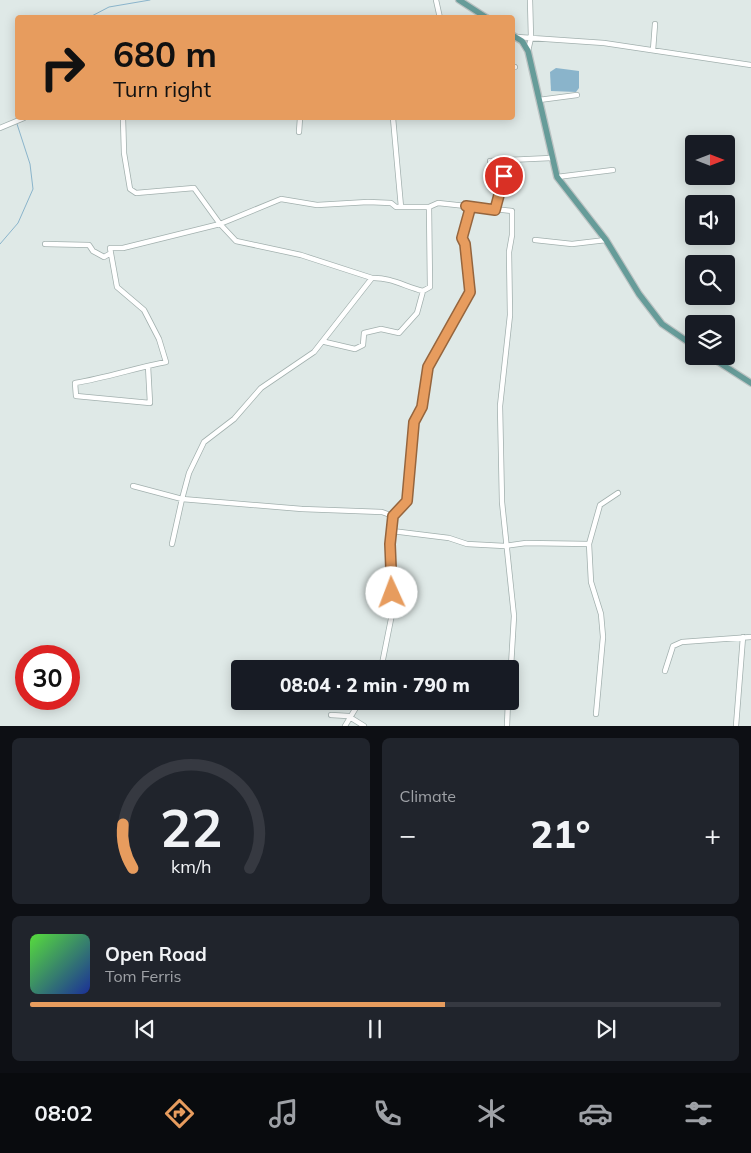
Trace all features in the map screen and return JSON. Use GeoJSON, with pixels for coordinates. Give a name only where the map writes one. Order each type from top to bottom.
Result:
{"type":"FeatureCollection","features":[{"type":"Feature","properties":{"kind":"main road"},"geometry":{"type":"LineString","coordinates":[[458,0],[482,15]]}},
{"type":"Feature","properties":{"kind":"main road"},"geometry":{"type":"LineString","coordinates":[[515,37],[528,51],[557,177],[606,240],[640,294],[662,324],[685,340]]}},
{"type":"Feature","properties":{"kind":"main road"},"geometry":{"type":"LineString","coordinates":[[723,365],[751,383]]}},
{"type":"Feature","properties":{"kind":"street"},"geometry":{"type":"LineString","coordinates":[[436,0],[439,15]]}},
{"type":"Feature","properties":{"kind":"street"},"geometry":{"type":"LineString","coordinates":[[528,51],[531,38],[530,0]]}},
{"type":"Feature","properties":{"kind":"street"},"geometry":{"type":"LineString","coordinates":[[652,50],[656,24]]}},
{"type":"Feature","properties":{"kind":"street"},"geometry":{"type":"LineString","coordinates":[[515,36],[604,42],[751,65]]}},
{"type":"Feature","properties":{"kind":"street"},"geometry":{"type":"LineString","coordinates":[[539,100],[577,95]]}},
{"type":"Feature","properties":{"kind":"street"},"geometry":{"type":"LineString","coordinates":[[0,128],[18,120]]}},
{"type":"Feature","properties":{"kind":"street"},"geometry":{"type":"LineString","coordinates":[[124,120],[124,153],[130,189],[136,193],[194,188],[220,224],[236,241],[301,255],[372,278],[384,278],[423,292]]}},
{"type":"Feature","properties":{"kind":"street"},"geometry":{"type":"LineString","coordinates":[[300,120],[300,132]]}},
{"type":"Feature","properties":{"kind":"street"},"geometry":{"type":"LineString","coordinates":[[393,120],[401,207]]}},
{"type":"Feature","properties":{"kind":"street"},"geometry":{"type":"LineString","coordinates":[[490,161],[552,158]]}},
{"type":"Feature","properties":{"kind":"street"},"geometry":{"type":"LineString","coordinates":[[495,210],[509,160]]}},
{"type":"Feature","properties":{"kind":"street"},"geometry":{"type":"LineString","coordinates":[[557,177],[613,170]]}},
{"type":"Feature","properties":{"kind":"street"},"geometry":{"type":"LineString","coordinates":[[148,366],[150,404],[76,396],[75,383],[111,377],[148,366],[166,362],[160,339],[144,310],[117,287],[110,248],[123,248],[220,224],[281,199],[317,205],[368,202],[391,203],[396,207],[429,207],[438,203],[512,211],[512,235],[509,252],[510,315],[500,406],[505,546],[513,608],[511,660]]}},
{"type":"Feature","properties":{"kind":"street"},"geometry":{"type":"LineString","coordinates":[[382,660],[393,609],[393,516],[407,501],[414,422],[422,407],[428,367],[470,292],[465,244],[462,238],[470,209],[466,206]]}},
{"type":"Feature","properties":{"kind":"street"},"geometry":{"type":"LineString","coordinates":[[325,342],[355,349],[363,345],[364,333],[381,329],[399,333],[416,313],[423,292],[430,287],[429,207]]}},
{"type":"Feature","properties":{"kind":"street"},"geometry":{"type":"LineString","coordinates":[[535,240],[572,244],[606,240]]}},
{"type":"Feature","properties":{"kind":"street"},"geometry":{"type":"LineString","coordinates":[[45,244],[89,245],[104,257],[111,252]]}},
{"type":"Feature","properties":{"kind":"street"},"geometry":{"type":"LineString","coordinates":[[172,544],[189,473],[204,442],[234,418],[261,388],[314,352],[325,342],[372,278]]}},
{"type":"Feature","properties":{"kind":"street"},"geometry":{"type":"LineString","coordinates":[[133,486],[182,499],[302,509],[382,512],[393,516]]}},
{"type":"Feature","properties":{"kind":"street"},"geometry":{"type":"LineString","coordinates":[[596,714],[603,637],[601,614],[591,582],[589,544],[600,505],[618,493]]}},
{"type":"Feature","properties":{"kind":"street"},"geometry":{"type":"LineString","coordinates":[[392,531],[449,538],[468,544],[505,546],[526,543],[589,544]]}},
{"type":"Feature","properties":{"kind":"street"},"geometry":{"type":"LineString","coordinates":[[736,726],[743,637]]}},
{"type":"Feature","properties":{"kind":"street"},"geometry":{"type":"LineString","coordinates":[[665,671],[673,646],[682,642],[751,637]]}},
{"type":"Feature","properties":{"kind":"street"},"geometry":{"type":"LineString","coordinates":[[345,726],[354,710]]}},
{"type":"Feature","properties":{"kind":"street"},"geometry":{"type":"LineString","coordinates":[[507,726],[508,710]]}},
{"type":"Feature","properties":{"kind":"street"},"geometry":{"type":"LineString","coordinates":[[331,715],[348,716],[364,726]]}},
{"type":"Feature","properties":{"kind":"water"},"geometry":{"type":"Polygon","coordinates":[[[556,68],[579,71],[579,88],[576,92],[551,91],[550,72],[556,68]]]}},
{"type":"Feature","properties":{"kind":"waterway"},"geometry":{"type":"LineString","coordinates":[[94,15],[109,7],[150,0]]}},
{"type":"Feature","properties":{"kind":"waterway"},"geometry":{"type":"LineString","coordinates":[[0,244],[18,223],[33,189],[30,164],[17,124]]}},
{"type":"Feature","properties":{"kind":"route"},"geometry":{"type":"LineString","coordinates":[[392,593],[390,544],[393,516],[407,501],[414,422],[422,407],[428,367],[470,292],[465,244],[462,238],[470,209],[466,206],[495,210],[504,176]]}}]}
